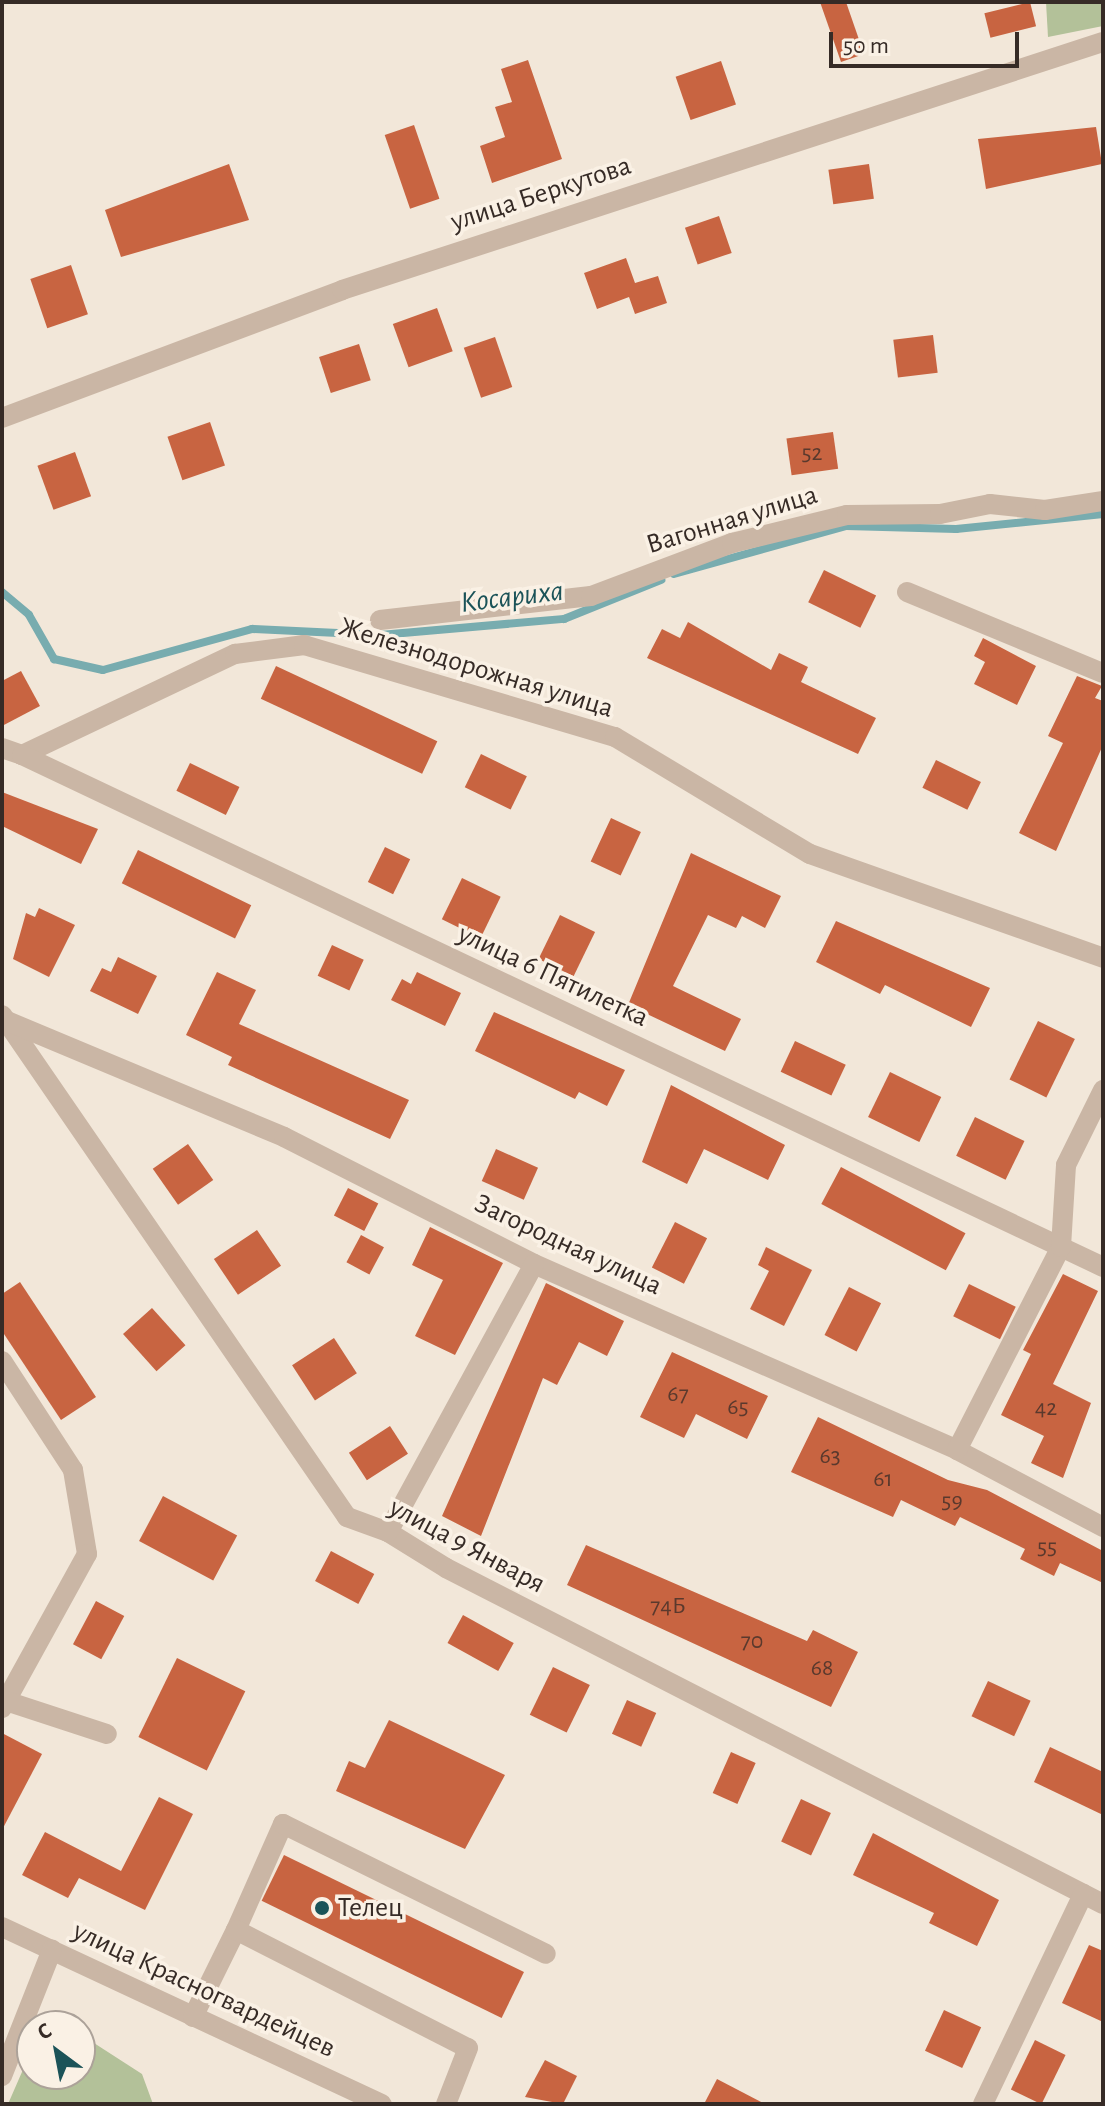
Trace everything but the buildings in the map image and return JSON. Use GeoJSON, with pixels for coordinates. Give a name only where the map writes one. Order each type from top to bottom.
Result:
{"type":"FeatureCollection","features":[{"type":"Feature","properties":{"kind":"street","name":"улица Беркутова"},"geometry":{"type":"LineString","coordinates":[[2,418],[342,290],[1103,42]]}},
{"type":"Feature","properties":{"kind":"street","name":"Вагонная улица"},"geometry":{"type":"LineString","coordinates":[[380,620],[591,596],[732,543],[847,515],[940,514],[990,504],[1045,510],[1103,501]]}},
{"type":"Feature","properties":{"kind":"street"},"geometry":{"type":"LineString","coordinates":[[907,592],[1103,673]]}},
{"type":"Feature","properties":{"kind":"street","name":"Железнодорожная улица"},"geometry":{"type":"LineString","coordinates":[[12,752],[235,654],[304,645],[615,737],[810,854],[1103,958]]}},
{"type":"Feature","properties":{"kind":"street","name":"улица 6 Пятилетка"},"geometry":{"type":"LineString","coordinates":[[12,752],[1103,1267]]}},
{"type":"Feature","properties":{"kind":"street","name":"Загородная улица"},"geometry":{"type":"LineString","coordinates":[[4,1018],[284,1137],[534,1264],[957,1450],[1103,1527]]}},
{"type":"Feature","properties":{"kind":"street","name":"улица 9 Января"},"geometry":{"type":"LineString","coordinates":[[4,1018],[311,1473],[347,1517],[388,1532],[446,1568],[1103,1904]]}},
{"type":"Feature","properties":{"kind":"street"},"geometry":{"type":"LineString","coordinates":[[957,1450],[1061,1247],[1066,1165],[1103,1090]]}},
{"type":"Feature","properties":{"kind":"street"},"geometry":{"type":"LineString","coordinates":[[388,1532],[534,1264]]}},
{"type":"Feature","properties":{"kind":"street"},"geometry":{"type":"LineString","coordinates":[[2,1361],[73,1470],[87,1554],[4,1705],[107,1734]]}},
{"type":"Feature","properties":{"kind":"street"},"geometry":{"type":"LineString","coordinates":[[193,2017],[283,1824],[546,1954]]}},
{"type":"Feature","properties":{"kind":"street"},"geometry":{"type":"LineString","coordinates":[[983,2104],[1083,1894]]}},
{"type":"Feature","properties":{"kind":"street","name":"улица Красногвардейцев"},"geometry":{"type":"LineString","coordinates":[[2,1927],[382,2104]]}},
{"type":"Feature","properties":{"kind":"street"},"geometry":{"type":"LineString","coordinates":[[236,1930],[468,2048],[446,2104]]}},
{"type":"Feature","properties":{"kind":"street"},"geometry":{"type":"LineString","coordinates":[[2,2076],[52,1950]]}},
{"type":"Feature","properties":{"kind":"green space"},"geometry":{"type":"Polygon","coordinates":[[[1046,2],[1103,2],[1103,26],[1048,37],[1046,2]]]}},
{"type":"Feature","properties":{"kind":"green space"},"geometry":{"type":"Polygon","coordinates":[[[96,2044],[142,2074],[153,2104],[8,2104],[16,2086],[16,2090],[96,2090],[96,2044]]]}},
{"type":"Feature","properties":{"kind":"waterway","name":"Косариха"},"geometry":{"type":"LineString","coordinates":[[674,574],[846,526],[956,529],[1103,514]]}},
{"type":"Feature","properties":{"kind":"waterway","name":"Косариха"},"geometry":{"type":"LineString","coordinates":[[2,592],[29,615],[54,659],[103,670],[252,629],[380,635],[564,619],[661,580]]}},
{"type":"Feature","properties":{"kind":"place","name":"Телец"},"geometry":{"type":"Point","coordinates":[322,1908]}}]}
